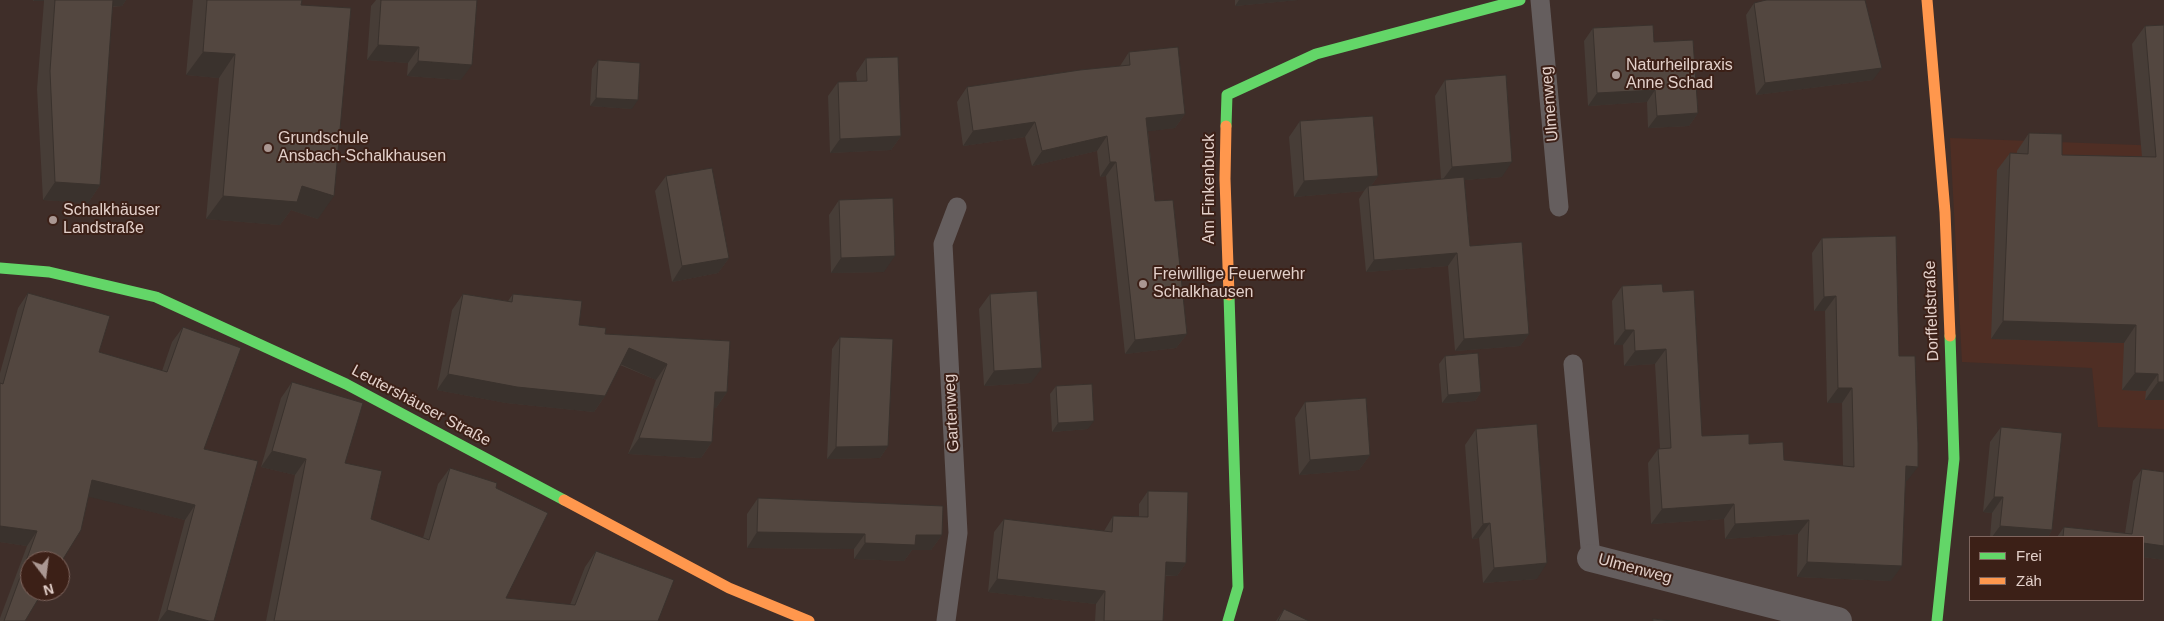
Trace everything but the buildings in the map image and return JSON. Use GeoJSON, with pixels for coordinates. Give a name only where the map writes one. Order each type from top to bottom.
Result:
{"type":"FeatureCollection","features":[{"type":"Feature","properties":{"kind":"street","name":"Am Finkenbuck"},"geometry":{"type":"LineString","coordinates":[[1228,621],[1238,588],[1225,179],[1227,95],[1316,54],[1520,0]]}},
{"type":"Feature","properties":{"kind":"street","name":"Dorffeldstraße"},"geometry":{"type":"LineString","coordinates":[[1927,0],[1945,212],[1954,459],[1937,621]]}},
{"type":"Feature","properties":{"kind":"street","name":"Leutershäuser Straße"},"geometry":{"type":"LineString","coordinates":[[0,268],[49,272],[156,297],[346,384],[729,588],[809,621]]}},
{"type":"Feature","properties":{"kind":"street","name":"Ulmenweg"},"geometry":{"type":"LineString","coordinates":[[1591,558],[1838,621]]}},
{"type":"Feature","properties":{"kind":"lane","name":"Ulmenweg"},"geometry":{"type":"LineString","coordinates":[[1540,0],[1559,208]]}},
{"type":"Feature","properties":{"kind":"lane","name":"Gartenweg"},"geometry":{"type":"LineString","coordinates":[[946,621],[958,533],[943,244],[957,207]]}},
{"type":"Feature","properties":{"kind":"lane","name":"Ulmenweg"},"geometry":{"type":"LineString","coordinates":[[1573,364],[1591,558]]}},
{"type":"Feature","properties":{"kind":"shaded area"},"geometry":{"type":"Polygon","coordinates":[[[1950,138],[2164,146],[2164,429],[2098,427],[2092,368],[1962,362],[1950,138]]]}},
{"type":"Feature","properties":{"kind":"traffic: fast"},"geometry":{"type":"LineString","coordinates":[[1226,126],[1227,95],[1316,54],[1520,0]]}},
{"type":"Feature","properties":{"kind":"traffic: fast"},"geometry":{"type":"LineString","coordinates":[[0,268],[49,272],[156,297],[346,384],[564,500]]}},
{"type":"Feature","properties":{"kind":"traffic: fast"},"geometry":{"type":"LineString","coordinates":[[1228,621],[1238,587],[1229,295]]}},
{"type":"Feature","properties":{"kind":"traffic: fast"},"geometry":{"type":"LineString","coordinates":[[1937,621],[1954,459],[1950,336]]}},
{"type":"Feature","properties":{"kind":"traffic: slow"},"geometry":{"type":"LineString","coordinates":[[1927,0],[1945,212],[1950,336]]}},
{"type":"Feature","properties":{"kind":"traffic: slow"},"geometry":{"type":"LineString","coordinates":[[1226,126],[1225,179],[1229,295]]}},
{"type":"Feature","properties":{"kind":"traffic: slow"},"geometry":{"type":"LineString","coordinates":[[564,500],[729,588],[809,621]]}},
{"type":"Feature","properties":{"kind":"place","name":"Naturheilpraxis Anne Schad"},"geometry":{"type":"Point","coordinates":[1616,75]}},
{"type":"Feature","properties":{"kind":"place","name":"Grundschule Ansbach-Schalkhausen"},"geometry":{"type":"Point","coordinates":[268,148]}},
{"type":"Feature","properties":{"kind":"place","name":"Schalkhäuser Landstraße"},"geometry":{"type":"Point","coordinates":[53,220]}},
{"type":"Feature","properties":{"kind":"place","name":"Freiwillige Feuerwehr Schalkhausen"},"geometry":{"type":"Point","coordinates":[1143,284]}}]}
